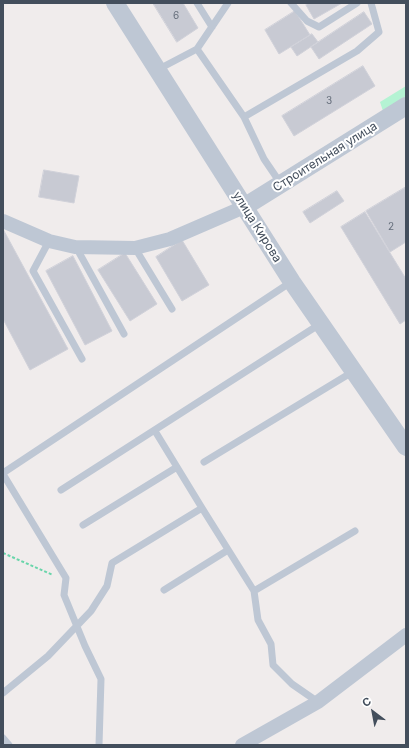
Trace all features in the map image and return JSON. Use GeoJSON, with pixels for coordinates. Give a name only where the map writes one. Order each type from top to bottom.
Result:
{"type":"FeatureCollection","features":[{"type":"Feature","properties":{"kind":"street","name":"улица Кирова"},"geometry":{"type":"LineString","coordinates":[[115,3],[292,282],[406,447]]}},
{"type":"Feature","properties":{"kind":"street","name":"Строительная улица"},"geometry":{"type":"LineString","coordinates":[[244,207],[406,106]]}},
{"type":"Feature","properties":{"kind":"street"},"geometry":{"type":"LineString","coordinates":[[3,221],[49,242],[75,247],[135,248],[170,239],[244,207]]}},
{"type":"Feature","properties":{"kind":"street"},"geometry":{"type":"LineString","coordinates":[[242,745],[318,702],[406,635]]}},
{"type":"Feature","properties":{"kind":"lane"},"geometry":{"type":"LineString","coordinates":[[197,3],[212,27]]}},
{"type":"Feature","properties":{"kind":"lane"},"geometry":{"type":"LineString","coordinates":[[157,70],[197,49],[228,3]]}},
{"type":"Feature","properties":{"kind":"lane"},"geometry":{"type":"LineString","coordinates":[[291,3],[307,21],[319,27],[357,3]]}},
{"type":"Feature","properties":{"kind":"lane"},"geometry":{"type":"LineString","coordinates":[[244,117],[357,51],[379,32],[371,3]]}},
{"type":"Feature","properties":{"kind":"lane"},"geometry":{"type":"LineString","coordinates":[[197,49],[244,117],[264,159],[281,184]]}},
{"type":"Feature","properties":{"kind":"lane"},"geometry":{"type":"LineString","coordinates":[[49,242],[33,271],[82,359]]}},
{"type":"Feature","properties":{"kind":"lane"},"geometry":{"type":"LineString","coordinates":[[75,247],[124,334]]}},
{"type":"Feature","properties":{"kind":"lane"},"geometry":{"type":"LineString","coordinates":[[135,248],[172,309]]}},
{"type":"Feature","properties":{"kind":"lane"},"geometry":{"type":"LineString","coordinates":[[99,745],[101,679],[85,646],[64,594],[66,578],[3,474],[292,282]]}},
{"type":"Feature","properties":{"kind":"lane"},"geometry":{"type":"LineString","coordinates":[[61,490],[321,323]]}},
{"type":"Feature","properties":{"kind":"lane"},"geometry":{"type":"LineString","coordinates":[[204,462],[354,370]]}},
{"type":"Feature","properties":{"kind":"lane"},"geometry":{"type":"LineString","coordinates":[[155,431],[254,591],[258,620],[271,644],[273,665],[292,684],[318,702]]}},
{"type":"Feature","properties":{"kind":"lane"},"geometry":{"type":"LineString","coordinates":[[83,525],[177,467]]}},
{"type":"Feature","properties":{"kind":"lane"},"geometry":{"type":"LineString","coordinates":[[3,693],[48,656],[91,611],[107,586],[112,563],[202,508]]}},
{"type":"Feature","properties":{"kind":"lane"},"geometry":{"type":"LineString","coordinates":[[254,591],[355,531]]}},
{"type":"Feature","properties":{"kind":"lane"},"geometry":{"type":"LineString","coordinates":[[164,590],[228,550]]}},
{"type":"Feature","properties":{"kind":"lane"},"geometry":{"type":"LineString","coordinates":[[3,738],[9,745]]}},
{"type":"Feature","properties":{"kind":"path"},"geometry":{"type":"LineString","coordinates":[[3,553],[66,580]]}},
{"type":"Feature","properties":{"kind":"green space"},"geometry":{"type":"Polygon","coordinates":[[[406,86],[406,96],[383,111],[380,102],[406,86]]]}},
{"type":"Feature","properties":{"kind":"building"},"geometry":{"type":"Polygon","coordinates":[[[153,3],[183,3],[198,28],[177,42],[153,3]]]}},
{"type":"Feature","properties":{"kind":"building"},"geometry":{"type":"Polygon","coordinates":[[[309,3],[342,3],[314,19],[306,5],[309,3]]]}},
{"type":"Feature","properties":{"kind":"building"},"geometry":{"type":"Polygon","coordinates":[[[295,11],[310,35],[279,54],[265,30],[295,11]]]}},
{"type":"Feature","properties":{"kind":"building"},"geometry":{"type":"Polygon","coordinates":[[[364,12],[372,24],[319,59],[311,47],[364,12]]]}},
{"type":"Feature","properties":{"kind":"building"},"geometry":{"type":"Polygon","coordinates":[[[312,34],[318,42],[297,56],[291,47],[312,34]]]}},
{"type":"Feature","properties":{"kind":"building"},"geometry":{"type":"Polygon","coordinates":[[[363,66],[375,86],[294,136],[282,116],[363,66]]]}},
{"type":"Feature","properties":{"kind":"building"},"geometry":{"type":"Polygon","coordinates":[[[44,170],[79,176],[74,203],[39,197],[44,170]]]}},
{"type":"Feature","properties":{"kind":"building"},"geometry":{"type":"Polygon","coordinates":[[[406,187],[406,242],[390,252],[366,211],[406,187]]]}},
{"type":"Feature","properties":{"kind":"building"},"geometry":{"type":"Polygon","coordinates":[[[337,191],[344,201],[310,223],[303,212],[337,191]]]}},
{"type":"Feature","properties":{"kind":"building"},"geometry":{"type":"Polygon","coordinates":[[[365,212],[406,279],[406,320],[400,324],[341,227],[365,212]]]}},
{"type":"Feature","properties":{"kind":"building"},"geometry":{"type":"Polygon","coordinates":[[[3,229],[68,349],[30,370],[3,319],[3,229]]]}},
{"type":"Feature","properties":{"kind":"building"},"geometry":{"type":"Polygon","coordinates":[[[182,240],[209,285],[182,301],[156,257],[182,240]]]}},
{"type":"Feature","properties":{"kind":"building"},"geometry":{"type":"Polygon","coordinates":[[[125,253],[157,304],[130,321],[98,270],[125,253]]]}},
{"type":"Feature","properties":{"kind":"building"},"geometry":{"type":"Polygon","coordinates":[[[73,256],[112,331],[85,345],[46,271],[73,256]]]}}]}
